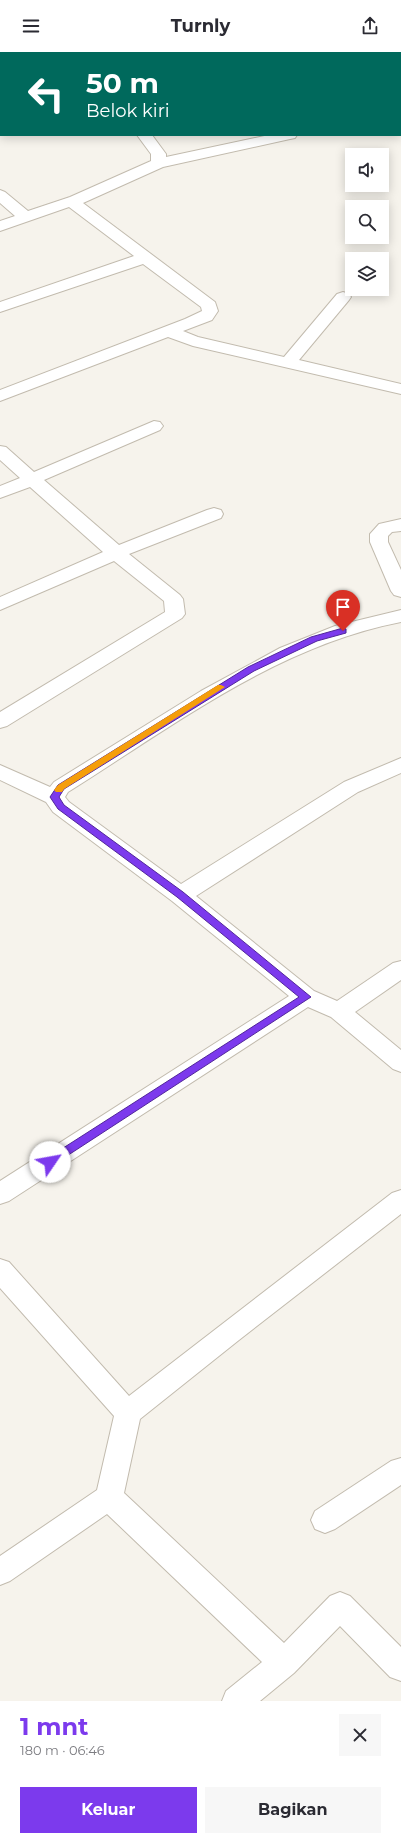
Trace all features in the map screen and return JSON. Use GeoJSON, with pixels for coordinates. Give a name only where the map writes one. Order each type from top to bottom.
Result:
{"type":"FeatureCollection","features":[{"type":"Feature","properties":{"kind":"street"},"geometry":{"type":"LineString","coordinates":[[145,136],[158,154],[158,163]]}},
{"type":"Feature","properties":{"kind":"street"},"geometry":{"type":"LineString","coordinates":[[0,226],[75,200],[158,163],[285,136]]}},
{"type":"Feature","properties":{"kind":"street"},"geometry":{"type":"LineString","coordinates":[[0,195],[26,217]]}},
{"type":"Feature","properties":{"kind":"street"},"geometry":{"type":"LineString","coordinates":[[0,396],[206,316],[210,311],[209,305],[144,258],[75,205],[75,200]]}},
{"type":"Feature","properties":{"kind":"street"},"geometry":{"type":"LineString","coordinates":[[0,307],[144,258]]}},
{"type":"Feature","properties":{"kind":"street"},"geometry":{"type":"LineString","coordinates":[[289,362],[343,297]]}},
{"type":"Feature","properties":{"kind":"street"},"geometry":{"type":"LineString","coordinates":[[168,331],[193,341],[401,389]]}},
{"type":"Feature","properties":{"kind":"street"},"geometry":{"type":"LineString","coordinates":[[0,493],[154,426]]}},
{"type":"Feature","properties":{"kind":"street"},"geometry":{"type":"LineString","coordinates":[[0,451],[116,553],[173,599],[175,614],[0,721]]}},
{"type":"Feature","properties":{"kind":"street"},"geometry":{"type":"LineString","coordinates":[[0,604],[116,553],[214,514]]}},
{"type":"Feature","properties":{"kind":"street"},"geometry":{"type":"LineString","coordinates":[[401,525],[386,528],[379,534],[379,542],[401,591]]}},
{"type":"Feature","properties":{"kind":"street"},"geometry":{"type":"LineString","coordinates":[[54,797],[61,787],[251,669],[314,639],[357,626],[401,616]]}},
{"type":"Feature","properties":{"kind":"street"},"geometry":{"type":"LineString","coordinates":[[180,895],[345,791],[401,765]]}},
{"type":"Feature","properties":{"kind":"street"},"geometry":{"type":"LineString","coordinates":[[0,772],[54,797],[61,807],[180,895],[306,997],[339,1011],[401,1063]]}},
{"type":"Feature","properties":{"kind":"street"},"geometry":{"type":"LineString","coordinates":[[339,1011],[401,969]]}},
{"type":"Feature","properties":{"kind":"street"},"geometry":{"type":"LineString","coordinates":[[0,1194],[306,997]]}},
{"type":"Feature","properties":{"kind":"street"},"geometry":{"type":"LineString","coordinates":[[0,1572],[109,1497],[128,1413],[196,1356],[297,1282],[401,1200]]}},
{"type":"Feature","properties":{"kind":"street"},"geometry":{"type":"LineString","coordinates":[[0,1270],[128,1413]]}},
{"type":"Feature","properties":{"kind":"street"},"geometry":{"type":"LineString","coordinates":[[325,1520],[401,1470]]}},
{"type":"Feature","properties":{"kind":"street"},"geometry":{"type":"LineString","coordinates":[[109,1497],[284,1663]]}},
{"type":"Feature","properties":{"kind":"street"},"geometry":{"type":"LineString","coordinates":[[237,1701],[284,1663],[340,1606],[401,1667]]}},
{"type":"Feature","properties":{"kind":"slow traffic"},"geometry":{"type":"LineString","coordinates":[[59,790],[61,787],[221,687]]}},
{"type":"Feature","properties":{"kind":"route"},"geometry":{"type":"LineString","coordinates":[[50,1162],[306,997],[180,895],[163,884],[61,807],[54,797],[61,787],[251,669],[314,639],[343,631]]}}]}
